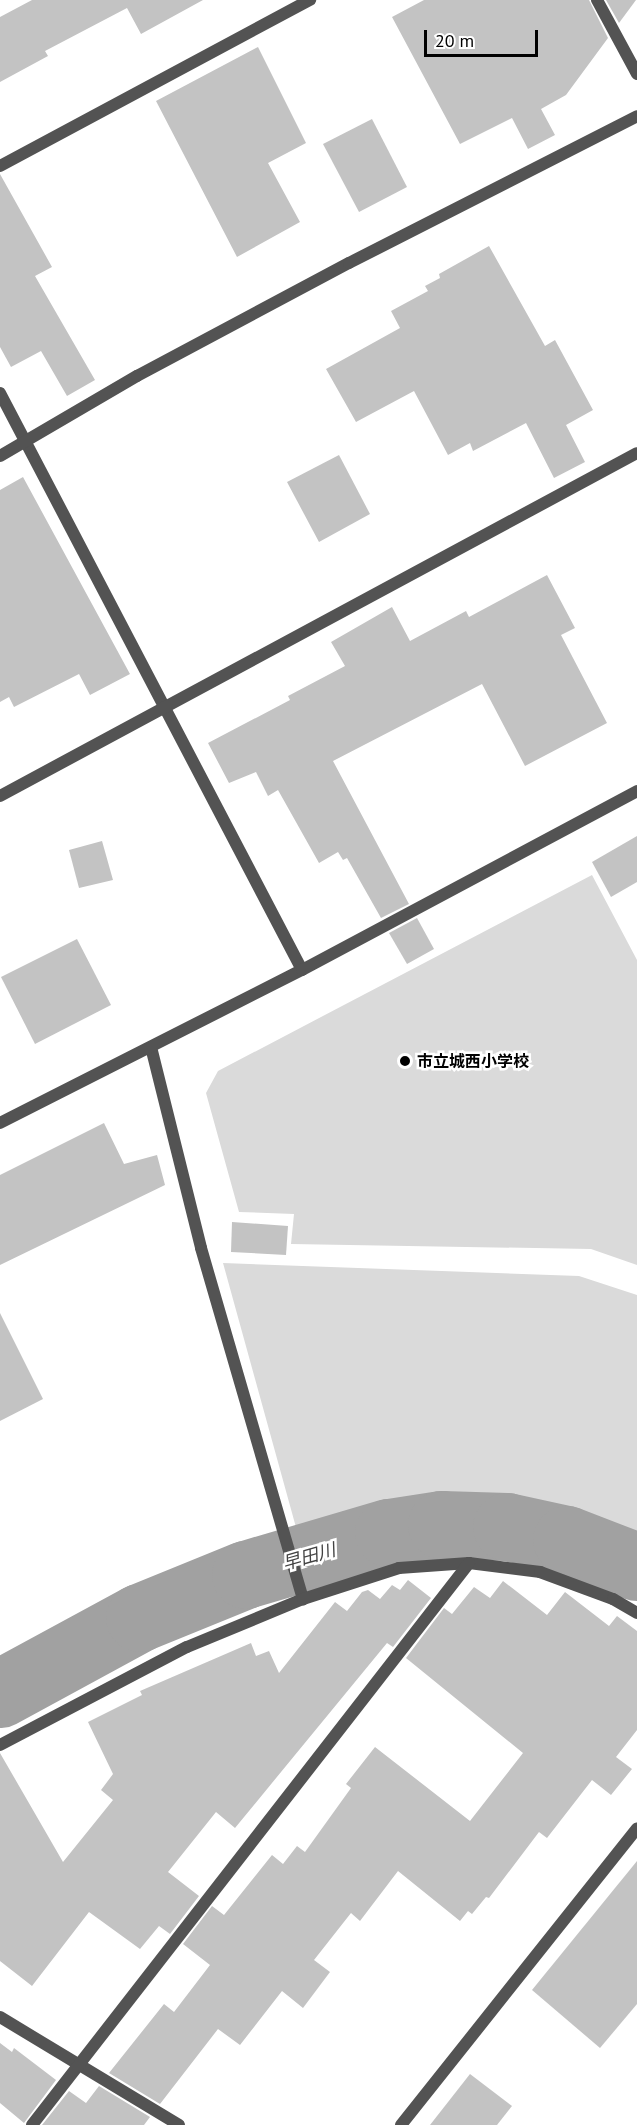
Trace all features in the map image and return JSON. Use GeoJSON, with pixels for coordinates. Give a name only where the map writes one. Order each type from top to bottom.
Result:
{"type":"FeatureCollection","features":[{"type":"Feature","properties":{"kind":"street"},"geometry":{"type":"LineString","coordinates":[[0,166],[310,0]]}},
{"type":"Feature","properties":{"kind":"street"},"geometry":{"type":"LineString","coordinates":[[597,0],[637,74]]}},
{"type":"Feature","properties":{"kind":"street"},"geometry":{"type":"LineString","coordinates":[[0,456],[137,376],[339,268],[637,116]]}},
{"type":"Feature","properties":{"kind":"street"},"geometry":{"type":"LineString","coordinates":[[0,393],[302,970]]}},
{"type":"Feature","properties":{"kind":"street"},"geometry":{"type":"LineString","coordinates":[[0,796],[637,453]]}},
{"type":"Feature","properties":{"kind":"street"},"geometry":{"type":"LineString","coordinates":[[0,1123],[302,970],[637,790]]}},
{"type":"Feature","properties":{"kind":"street"},"geometry":{"type":"LineString","coordinates":[[151,1047],[201,1248],[301,1594]]}},
{"type":"Feature","properties":{"kind":"street"},"geometry":{"type":"LineString","coordinates":[[32,2125],[469,1563]]}},
{"type":"Feature","properties":{"kind":"street"},"geometry":{"type":"LineString","coordinates":[[0,1744],[187,1647],[301,1594],[399,1568],[469,1563],[540,1572],[613,1599],[637,1613]]}},
{"type":"Feature","properties":{"kind":"street"},"geometry":{"type":"LineString","coordinates":[[401,2125],[637,1828]]}},
{"type":"Feature","properties":{"kind":"street"},"geometry":{"type":"LineString","coordinates":[[0,2017],[179,2125]]}},
{"type":"Feature","properties":{"kind":"shaded area","name":"市立城西小学校"},"geometry":{"type":"Polygon","coordinates":[[[592,875],[637,960],[637,1265],[591,1249],[291,1244],[294,1214],[239,1212],[206,1093],[218,1071],[592,875]]]}},
{"type":"Feature","properties":{"kind":"shaded area"},"geometry":{"type":"Polygon","coordinates":[[[223,1263],[579,1276],[637,1295],[637,1533],[595,1517],[439,1499],[371,1510],[297,1531],[223,1263]]]}},
{"type":"Feature","properties":{"kind":"building"},"geometry":{"type":"Polygon","coordinates":[[[32,0],[203,0],[141,34],[127,8],[45,51],[48,56],[0,82],[0,17],[32,0]]]}},
{"type":"Feature","properties":{"kind":"building"},"geometry":{"type":"Polygon","coordinates":[[[424,0],[589,0],[608,38],[566,95],[541,109],[555,135],[528,149],[512,118],[460,144],[392,17],[424,0]]]}},
{"type":"Feature","properties":{"kind":"building"},"geometry":{"type":"Polygon","coordinates":[[[606,0],[636,0],[619,23],[606,0]]]}},
{"type":"Feature","properties":{"kind":"building"},"geometry":{"type":"Polygon","coordinates":[[[258,47],[306,143],[268,163],[300,222],[237,257],[156,101],[258,47]]]}},
{"type":"Feature","properties":{"kind":"building"},"geometry":{"type":"Polygon","coordinates":[[[372,119],[407,187],[359,212],[323,144],[372,119]]]}},
{"type":"Feature","properties":{"kind":"building"},"geometry":{"type":"Polygon","coordinates":[[[0,174],[52,267],[35,276],[95,380],[67,396],[41,351],[11,367],[0,347],[0,174]]]}},
{"type":"Feature","properties":{"kind":"building"},"geometry":{"type":"Polygon","coordinates":[[[489,246],[545,346],[555,340],[593,410],[566,425],[585,462],[554,478],[526,423],[473,451],[470,443],[448,455],[414,391],[356,422],[326,369],[400,328],[391,311],[428,291],[425,286],[440,278],[439,274],[489,246]]]}},
{"type":"Feature","properties":{"kind":"building"},"geometry":{"type":"Polygon","coordinates":[[[339,455],[370,514],[319,542],[287,482],[339,455]]]}},
{"type":"Feature","properties":{"kind":"building"},"geometry":{"type":"Polygon","coordinates":[[[23,477],[130,674],[90,695],[79,674],[14,707],[9,697],[0,702],[0,490],[23,477]]]}},
{"type":"Feature","properties":{"kind":"building"},"geometry":{"type":"Polygon","coordinates":[[[547,575],[575,628],[561,635],[607,723],[525,766],[482,684],[333,761],[409,904],[381,918],[347,858],[343,860],[338,852],[319,863],[278,790],[268,796],[256,772],[229,783],[208,743],[290,700],[288,696],[345,666],[331,642],[392,607],[410,641],[466,611],[469,617],[547,575]]]}},
{"type":"Feature","properties":{"kind":"building"},"geometry":{"type":"Polygon","coordinates":[[[637,836],[637,882],[611,897],[592,862],[637,836]]]}},
{"type":"Feature","properties":{"kind":"building"},"geometry":{"type":"Polygon","coordinates":[[[102,841],[113,880],[79,888],[69,850],[102,841]]]}},
{"type":"Feature","properties":{"kind":"building"},"geometry":{"type":"Polygon","coordinates":[[[417,918],[434,949],[407,964],[389,933],[417,918]]]}},
{"type":"Feature","properties":{"kind":"building"},"geometry":{"type":"Polygon","coordinates":[[[77,939],[111,1005],[35,1044],[1,977],[77,939]]]}},
{"type":"Feature","properties":{"kind":"building"},"geometry":{"type":"Polygon","coordinates":[[[104,1123],[124,1164],[157,1155],[165,1185],[0,1265],[0,1175],[104,1123]]]}},
{"type":"Feature","properties":{"kind":"building"},"geometry":{"type":"Polygon","coordinates":[[[232,1222],[288,1226],[286,1255],[231,1252],[232,1222]]]}},
{"type":"Feature","properties":{"kind":"building"},"geometry":{"type":"Polygon","coordinates":[[[0,1313],[43,1399],[0,1421],[0,1313]]]}},
{"type":"Feature","properties":{"kind":"building"},"geometry":{"type":"Polygon","coordinates":[[[408,1580],[431,1598],[393,1647],[387,1643],[235,1828],[216,1812],[168,1872],[199,1896],[170,1934],[159,1926],[140,1949],[89,1912],[32,1986],[0,1961],[0,1753],[63,1862],[113,1800],[101,1790],[113,1774],[88,1722],[142,1695],[140,1691],[251,1643],[256,1656],[269,1651],[279,1673],[335,1602],[347,1611],[362,1592],[368,1590],[380,1599],[392,1585],[400,1590],[408,1580]]]}},
{"type":"Feature","properties":{"kind":"building"},"geometry":{"type":"Polygon","coordinates":[[[503,1581],[547,1615],[565,1592],[609,1626],[617,1616],[637,1631],[637,1730],[616,1757],[632,1769],[611,1795],[592,1780],[547,1838],[539,1832],[489,1898],[486,1897],[472,1914],[468,1911],[460,1921],[398,1871],[360,1921],[351,1913],[314,1960],[330,1972],[303,2008],[282,1991],[240,2045],[218,2029],[160,2104],[109,2073],[164,2004],[174,2012],[210,1965],[183,1944],[212,1906],[224,1915],[272,1855],[283,1864],[297,1846],[305,1852],[351,1788],[346,1784],[375,1747],[470,1821],[523,1753],[406,1658],[444,1608],[452,1614],[474,1587],[490,1598],[503,1581]]]}},
{"type":"Feature","properties":{"kind":"building"},"geometry":{"type":"Polygon","coordinates":[[[637,1861],[637,2004],[600,2048],[532,1990],[637,1861]]]}},
{"type":"Feature","properties":{"kind":"building"},"geometry":{"type":"Polygon","coordinates":[[[0,2043],[12,2052],[14,2048],[56,2080],[24,2123],[0,2103],[0,2043]]]}},
{"type":"Feature","properties":{"kind":"building"},"geometry":{"type":"Polygon","coordinates":[[[470,2074],[512,2106],[497,2125],[430,2125],[470,2074]]]}},
{"type":"Feature","properties":{"kind":"building"},"geometry":{"type":"Polygon","coordinates":[[[99,2086],[150,2117],[144,2125],[42,2125],[69,2091],[86,2103],[99,2086]]]}},
{"type":"Feature","properties":{"kind":"waterway","name":"早田川"},"geometry":{"type":"LineString","coordinates":[[0,1694],[140,1618],[246,1575],[389,1533],[442,1525],[507,1527],[567,1540],[637,1567]]}},
{"type":"Feature","properties":{"kind":"place","name":"市立城西小学校"},"geometry":{"type":"Point","coordinates":[405,1061]}}]}
